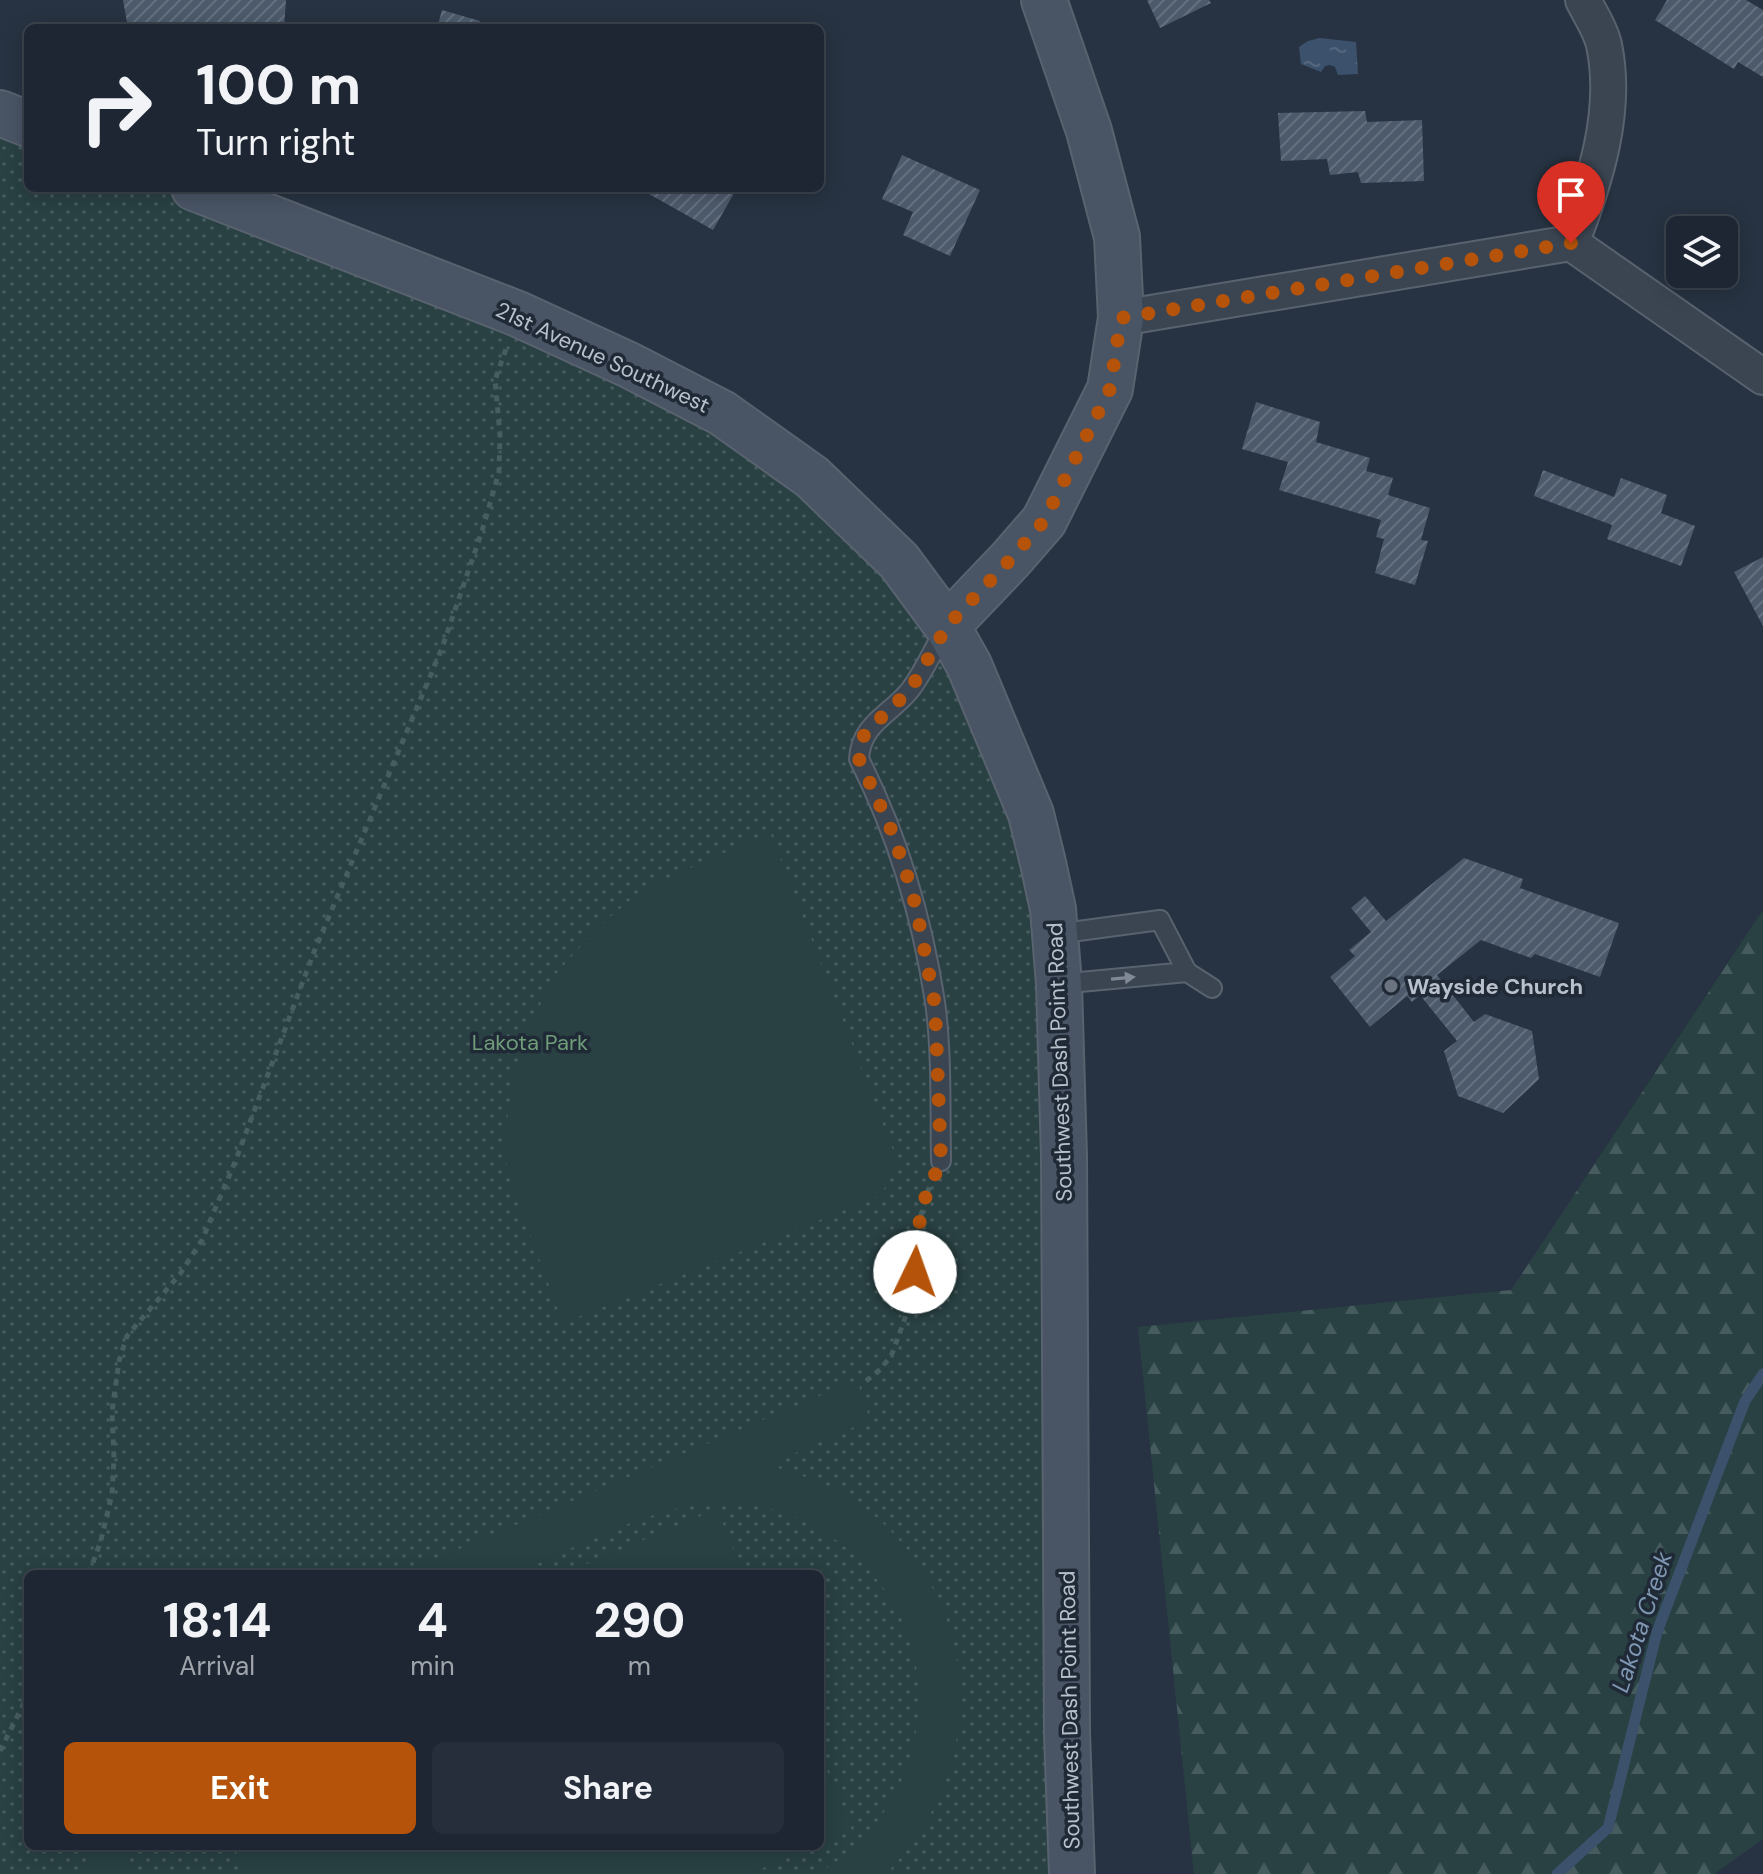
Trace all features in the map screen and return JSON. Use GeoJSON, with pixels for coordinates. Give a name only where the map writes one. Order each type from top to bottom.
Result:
{"type":"FeatureCollection","features":[{"type":"Feature","properties":{"kind":"main road"},"geometry":{"type":"LineString","coordinates":[[947,626],[1044,521],[1110,389],[1121,318],[1117,237],[1089,131],[1044,0]]}},
{"type":"Feature","properties":{"kind":"main road"},"geometry":{"type":"LineString","coordinates":[[0,113],[24,122]]}},
{"type":"Feature","properties":{"kind":"main road","name":"21st Avenue Southwest"},"geometry":{"type":"LineString","coordinates":[[204,192],[518,314],[629,365],[722,413],[812,477],[899,561],[947,626]]}},
{"type":"Feature","properties":{"kind":"main road","name":"Southwest Dash Point Road"},"geometry":{"type":"LineString","coordinates":[[947,626],[969,665],[1031,814],[1053,909],[1059,984],[1064,1157],[1067,1733],[1072,1874]]}},
{"type":"Feature","properties":{"kind":"street"},"geometry":{"type":"LineString","coordinates":[[1571,243],[1600,156],[1609,93],[1603,42],[1583,0]]}},
{"type":"Feature","properties":{"kind":"street"},"geometry":{"type":"LineString","coordinates":[[1121,318],[1571,243],[1763,377]]}},
{"type":"Feature","properties":{"kind":"lane"},"geometry":{"type":"LineString","coordinates":[[941,1161],[935,1005],[926,951],[905,869],[859,759],[859,747],[865,733],[910,690],[947,626]]}},
{"type":"Feature","properties":{"kind":"lane"},"geometry":{"type":"LineString","coordinates":[[1055,934],[1160,920],[1187,972],[1212,988]]}},
{"type":"Feature","properties":{"kind":"lane"},"geometry":{"type":"LineString","coordinates":[[1059,984],[1187,972]]}},
{"type":"Feature","properties":{"kind":"path"},"geometry":{"type":"LineString","coordinates":[[90,1570],[112,1494],[112,1412],[119,1361],[127,1336],[180,1274],[202,1240],[235,1162],[314,952],[442,648],[499,472],[500,435],[495,380],[518,314]]}},
{"type":"Feature","properties":{"kind":"path"},"geometry":{"type":"LineString","coordinates":[[866,1381],[881,1369],[892,1354],[910,1304],[917,1233],[926,1195],[941,1161]]}},
{"type":"Feature","properties":{"kind":"path"},"geometry":{"type":"LineString","coordinates":[[0,1751],[24,1703]]}},
{"type":"Feature","properties":{"kind":"green space","name":"Lakota Park"},"geometry":{"type":"Polygon","coordinates":[[[0,113],[24,122],[24,192],[204,192],[629,365],[899,561],[1031,814],[1072,1874],[0,1874],[0,113]]]}},
{"type":"Feature","properties":{"kind":"green space"},"geometry":{"type":"Polygon","coordinates":[[[770,832],[896,1158],[882,1195],[563,1323],[507,1172],[506,1127],[514,1076],[531,1023],[555,975],[596,929],[642,890],[770,832]]]}},
{"type":"Feature","properties":{"kind":"green space"},"geometry":{"type":"Polygon","coordinates":[[[1763,910],[1763,1839],[1714,1874],[1194,1874],[1138,1327],[1511,1290],[1763,910]]]}},
{"type":"Feature","properties":{"kind":"green space"},"geometry":{"type":"Polygon","coordinates":[[[857,1380],[870,1420],[768,1465],[825,1485],[864,1507],[912,1556],[938,1599],[954,1645],[960,1693],[956,1741],[943,1788],[919,1833],[886,1874],[816,1874],[843,1856],[867,1834],[887,1808],[913,1748],[918,1716],[918,1683],[913,1651],[904,1625],[876,1579],[858,1558],[837,1541],[789,1515],[735,1503],[683,1507],[609,1531],[523,1570],[409,1570],[857,1380]]]}},
{"type":"Feature","properties":{"kind":"green space"},"geometry":{"type":"Polygon","coordinates":[[[717,1509],[742,1570],[572,1570],[717,1509]]]}},
{"type":"Feature","properties":{"kind":"green space"},"geometry":{"type":"Polygon","coordinates":[[[824,1764],[852,1830],[824,1842],[824,1764]]]}},
{"type":"Feature","properties":{"kind":"green space"},"geometry":{"type":"Polygon","coordinates":[[[86,1850],[128,1850],[127,1874],[86,1874],[86,1850]]]}},
{"type":"Feature","properties":{"kind":"green space"},"geometry":{"type":"Polygon","coordinates":[[[236,1850],[806,1850],[749,1874],[245,1874],[236,1850]]]}},
{"type":"Feature","properties":{"kind":"water"},"geometry":{"type":"Polygon","coordinates":[[[1320,38],[1356,42],[1358,74],[1338,75],[1335,67],[1330,65],[1321,72],[1301,64],[1299,47],[1320,38]]]}},
{"type":"Feature","properties":{"kind":"building"},"geometry":{"type":"Polygon","coordinates":[[[123,0],[286,0],[284,24],[127,24],[123,0]]]}},
{"type":"Feature","properties":{"kind":"building"},"geometry":{"type":"Polygon","coordinates":[[[1147,0],[1209,0],[1211,3],[1160,28],[1147,0]]]}},
{"type":"Feature","properties":{"kind":"building"},"geometry":{"type":"Polygon","coordinates":[[[1667,0],[1746,0],[1763,10],[1763,77],[1738,62],[1734,69],[1655,20],[1667,0]]]}},
{"type":"Feature","properties":{"kind":"building"},"geometry":{"type":"Polygon","coordinates":[[[442,10],[480,21],[479,24],[438,24],[442,10]]]}},
{"type":"Feature","properties":{"kind":"building"},"geometry":{"type":"Polygon","coordinates":[[[1365,111],[1367,122],[1422,120],[1424,181],[1361,183],[1358,172],[1330,175],[1327,159],[1281,161],[1278,113],[1365,111]]]}},
{"type":"Feature","properties":{"kind":"building"},"geometry":{"type":"Polygon","coordinates":[[[902,155],[980,190],[950,256],[903,235],[913,212],[882,199],[902,155]]]}},
{"type":"Feature","properties":{"kind":"building"},"geometry":{"type":"Polygon","coordinates":[[[650,192],[735,192],[713,230],[650,192]]]}},
{"type":"Feature","properties":{"kind":"building"},"geometry":{"type":"Polygon","coordinates":[[[1256,402],[1320,422],[1316,442],[1370,458],[1366,471],[1393,478],[1388,495],[1430,508],[1421,540],[1428,541],[1415,585],[1375,573],[1384,539],[1376,537],[1381,520],[1279,490],[1288,462],[1242,449],[1256,402]]]}},
{"type":"Feature","properties":{"kind":"building"},"geometry":{"type":"Polygon","coordinates":[[[1543,470],[1614,497],[1621,478],[1667,495],[1661,513],[1695,526],[1681,566],[1607,539],[1612,525],[1534,496],[1543,470]]]}},
{"type":"Feature","properties":{"kind":"building"},"geometry":{"type":"Polygon","coordinates":[[[1763,557],[1763,626],[1734,572],[1763,557]]]}},
{"type":"Feature","properties":{"kind":"building","name":"Wayside Church"},"geometry":{"type":"Polygon","coordinates":[[[1464,858],[1523,879],[1520,888],[1619,923],[1600,977],[1535,954],[1531,958],[1481,940],[1437,975],[1474,1022],[1485,1014],[1532,1031],[1539,1079],[1503,1113],[1458,1096],[1444,1051],[1457,1041],[1420,995],[1412,1002],[1407,996],[1370,1027],[1330,977],[1355,956],[1349,950],[1371,932],[1351,908],[1365,896],[1386,921],[1464,858]]]}},
{"type":"Feature","properties":{"kind":"waterway","name":"Lakota Creek"},"geometry":{"type":"LineString","coordinates":[[1557,1874],[1608,1828],[1657,1632],[1745,1401],[1763,1374]]}},
{"type":"Feature","properties":{"kind":"place","name":"Wayside Church"},"geometry":{"type":"Point","coordinates":[1391,986]}},
{"type":"Feature","properties":{"kind":"route"},"geometry":{"type":"LineString","coordinates":[[915,1272],[917,1233],[926,1195],[941,1161],[935,1005],[926,951],[905,869],[859,759],[859,747],[865,733],[910,690],[947,626],[1044,521],[1110,389],[1121,318],[1571,243]]}}]}
